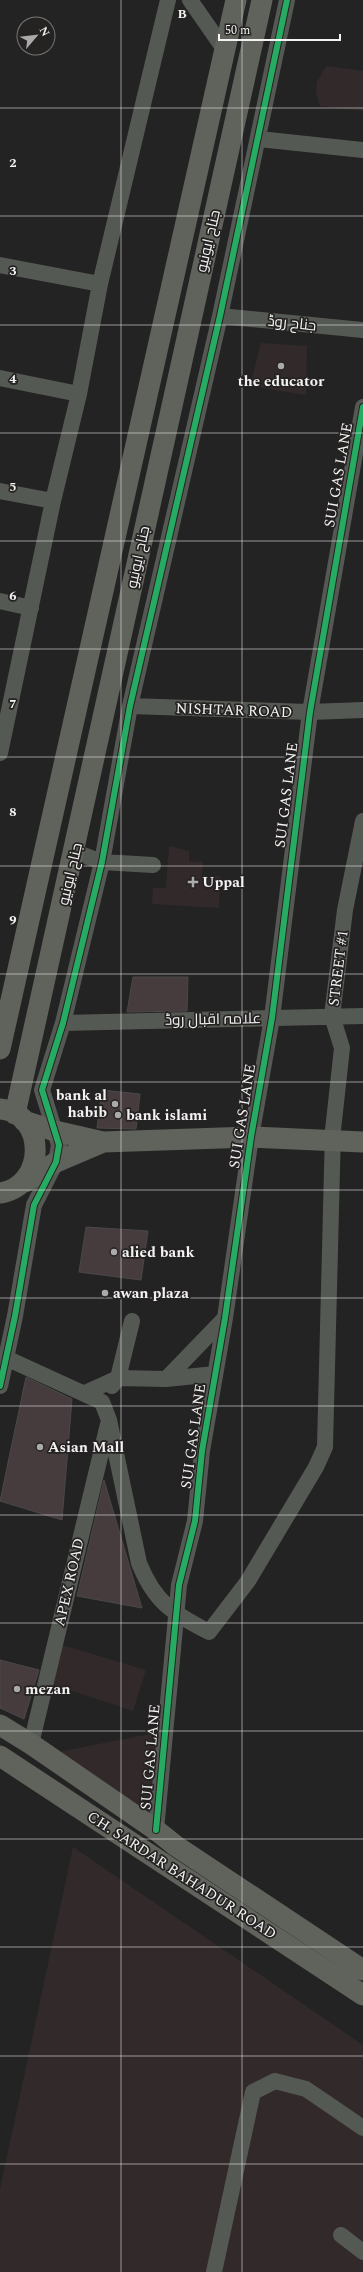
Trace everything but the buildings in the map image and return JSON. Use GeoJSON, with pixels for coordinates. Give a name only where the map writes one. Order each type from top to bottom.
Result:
{"type":"FeatureCollection","features":[{"type":"Feature","properties":{"kind":"main road","name":"جناح ایونیو"},"geometry":{"type":"LineString","coordinates":[[0,1049],[226,52],[236,0]]}},
{"type":"Feature","properties":{"kind":"main road","name":"جناح ایونیو"},"geometry":{"type":"LineString","coordinates":[[13,1115],[75,852],[142,539],[262,0]]}},
{"type":"Feature","properties":{"kind":"main road"},"geometry":{"type":"LineString","coordinates":[[226,52],[248,60]]}},
{"type":"Feature","properties":{"kind":"main road"},"geometry":{"type":"LineString","coordinates":[[13,1115],[55,1131],[103,1142],[251,1137],[363,1142]]}},
{"type":"Feature","properties":{"kind":"main road"},"geometry":{"type":"LineString","coordinates":[[4,1195],[28,1177],[36,1158],[34,1138],[13,1115]]}},
{"type":"Feature","properties":{"kind":"main road"},"geometry":{"type":"LineString","coordinates":[[4,1195],[56,1162],[103,1142]]}},
{"type":"Feature","properties":{"kind":"main road","name":"CH. SARDAR BAHADUR ROAD"},"geometry":{"type":"LineString","coordinates":[[0,1725],[31,1744],[156,1830],[170,1854],[363,1995]]}},
{"type":"Feature","properties":{"kind":"main road","name":"CH. SARDAR BAHADUR ROAD"},"geometry":{"type":"LineString","coordinates":[[0,1756],[170,1854],[363,1970]]}},
{"type":"Feature","properties":{"kind":"street"},"geometry":{"type":"LineString","coordinates":[[1,743],[53,501],[79,394],[100,284],[168,0]]}},
{"type":"Feature","properties":{"kind":"street"},"geometry":{"type":"LineString","coordinates":[[190,0],[226,52]]}},
{"type":"Feature","properties":{"kind":"street"},"geometry":{"type":"LineString","coordinates":[[0,1386],[34,1205],[56,1162],[59,1145],[42,1090],[63,1023],[102,862],[130,706],[220,316],[259,139],[287,0]]}},
{"type":"Feature","properties":{"kind":"street"},"geometry":{"type":"LineString","coordinates":[[259,139],[363,150]]}},
{"type":"Feature","properties":{"kind":"street"},"geometry":{"type":"LineString","coordinates":[[0,265],[100,284]]}},
{"type":"Feature","properties":{"kind":"street","name":"جناح روڈ"},"geometry":{"type":"LineString","coordinates":[[220,316],[363,330]]}},
{"type":"Feature","properties":{"kind":"street"},"geometry":{"type":"LineString","coordinates":[[0,378],[79,394]]}},
{"type":"Feature","properties":{"kind":"street","name":"SUI GAS LANE"},"geometry":{"type":"LineString","coordinates":[[156,1830],[178,1585],[195,1521],[202,1451],[225,1318],[251,1137],[272,1018],[310,712],[363,407]]}},
{"type":"Feature","properties":{"kind":"street"},"geometry":{"type":"LineString","coordinates":[[0,491],[53,501]]}},
{"type":"Feature","properties":{"kind":"street"},"geometry":{"type":"LineString","coordinates":[[142,539],[167,544]]}},
{"type":"Feature","properties":{"kind":"street"},"geometry":{"type":"LineString","coordinates":[[0,601],[31,608]]}},
{"type":"Feature","properties":{"kind":"street","name":"NISHTAR ROAD"},"geometry":{"type":"LineString","coordinates":[[130,706],[310,712],[363,710]]}},
{"type":"Feature","properties":{"kind":"street","name":"STREET #1"},"geometry":{"type":"LineString","coordinates":[[176,1615],[209,1632],[248,1581],[316,1467],[325,1447],[333,1140],[342,1048],[332,1016],[345,910],[363,821]]}},
{"type":"Feature","properties":{"kind":"street"},"geometry":{"type":"LineString","coordinates":[[75,852],[102,862],[153,865]]}},
{"type":"Feature","properties":{"kind":"street","name":"علامہ اقبال روڈ"},"geometry":{"type":"LineString","coordinates":[[63,1023],[363,1016]]}},
{"type":"Feature","properties":{"kind":"street"},"geometry":{"type":"LineString","coordinates":[[166,1379],[225,1318]]}},
{"type":"Feature","properties":{"kind":"street"},"geometry":{"type":"LineString","coordinates":[[102,1402],[118,1378],[132,1321]]}},
{"type":"Feature","properties":{"kind":"street"},"geometry":{"type":"LineString","coordinates":[[6,1358],[85,1392],[102,1402],[109,1420],[139,1563],[154,1594],[176,1615]]}},
{"type":"Feature","properties":{"kind":"street"},"geometry":{"type":"LineString","coordinates":[[85,1392],[118,1378],[166,1379],[215,1374]]}},
{"type":"Feature","properties":{"kind":"street","name":"APEX ROAD"},"geometry":{"type":"LineString","coordinates":[[31,1744],[109,1420]]}},
{"type":"Feature","properties":{"kind":"street"},"geometry":{"type":"LineString","coordinates":[[214,2272],[253,2092],[275,2081],[306,2089],[363,2128]]}},
{"type":"Feature","properties":{"kind":"street"},"geometry":{"type":"LineString","coordinates":[[341,2235],[363,2252]]}},
{"type":"Feature","properties":{"kind":"shaded area"},"geometry":{"type":"Polygon","coordinates":[[[326,66],[363,71],[363,111],[320,106],[316,92],[317,82],[326,66]]]}},
{"type":"Feature","properties":{"kind":"shaded area","name":"the educator"},"geometry":{"type":"Polygon","coordinates":[[[261,343],[307,346],[306,395],[250,386],[261,343]]]}},
{"type":"Feature","properties":{"kind":"shaded area","name":"Uppal"},"geometry":{"type":"Polygon","coordinates":[[[169,846],[189,851],[189,861],[203,862],[202,875],[220,876],[219,908],[152,904],[153,888],[166,888],[169,846]]]}},
{"type":"Feature","properties":{"kind":"shaded area"},"geometry":{"type":"Polygon","coordinates":[[[62,1645],[146,1670],[133,1711],[51,1684],[62,1645]]]}},
{"type":"Feature","properties":{"kind":"shaded area"},"geometry":{"type":"Polygon","coordinates":[[[160,1732],[149,1813],[53,1753],[160,1732]]]}},
{"type":"Feature","properties":{"kind":"shaded area"},"geometry":{"type":"Polygon","coordinates":[[[73,1847],[363,2045],[363,2272],[0,2272],[0,2189],[73,1847]]]}},
{"type":"Feature","properties":{"kind":"cycle path"},"geometry":{"type":"LineString","coordinates":[[0,1386],[15,1316],[34,1205],[56,1162],[59,1145],[42,1090],[63,1023],[102,862],[130,706],[220,316],[287,0]]}},
{"type":"Feature","properties":{"kind":"cycle path"},"geometry":{"type":"LineString","coordinates":[[156,1830],[179,1585],[195,1521],[202,1451],[225,1318],[251,1137],[272,1018],[310,712],[363,407]]}},
{"type":"Feature","properties":{"kind":"place","name":"the educator"},"geometry":{"type":"Point","coordinates":[281,366]}},
{"type":"Feature","properties":{"kind":"place","name":"Uppal"},"geometry":{"type":"Point","coordinates":[193,882]}},
{"type":"Feature","properties":{"kind":"place","name":"bank al habib"},"geometry":{"type":"Point","coordinates":[115,1104]}},
{"type":"Feature","properties":{"kind":"place","name":"bank islami"},"geometry":{"type":"Point","coordinates":[118,1115]}},
{"type":"Feature","properties":{"kind":"place","name":"alied bank"},"geometry":{"type":"Point","coordinates":[114,1252]}},
{"type":"Feature","properties":{"kind":"place","name":"awan plaza"},"geometry":{"type":"Point","coordinates":[105,1293]}},
{"type":"Feature","properties":{"kind":"place","name":"Asian Mall"},"geometry":{"type":"Point","coordinates":[40,1447]}},
{"type":"Feature","properties":{"kind":"place","name":"mezan"},"geometry":{"type":"Point","coordinates":[17,1689]}}]}
